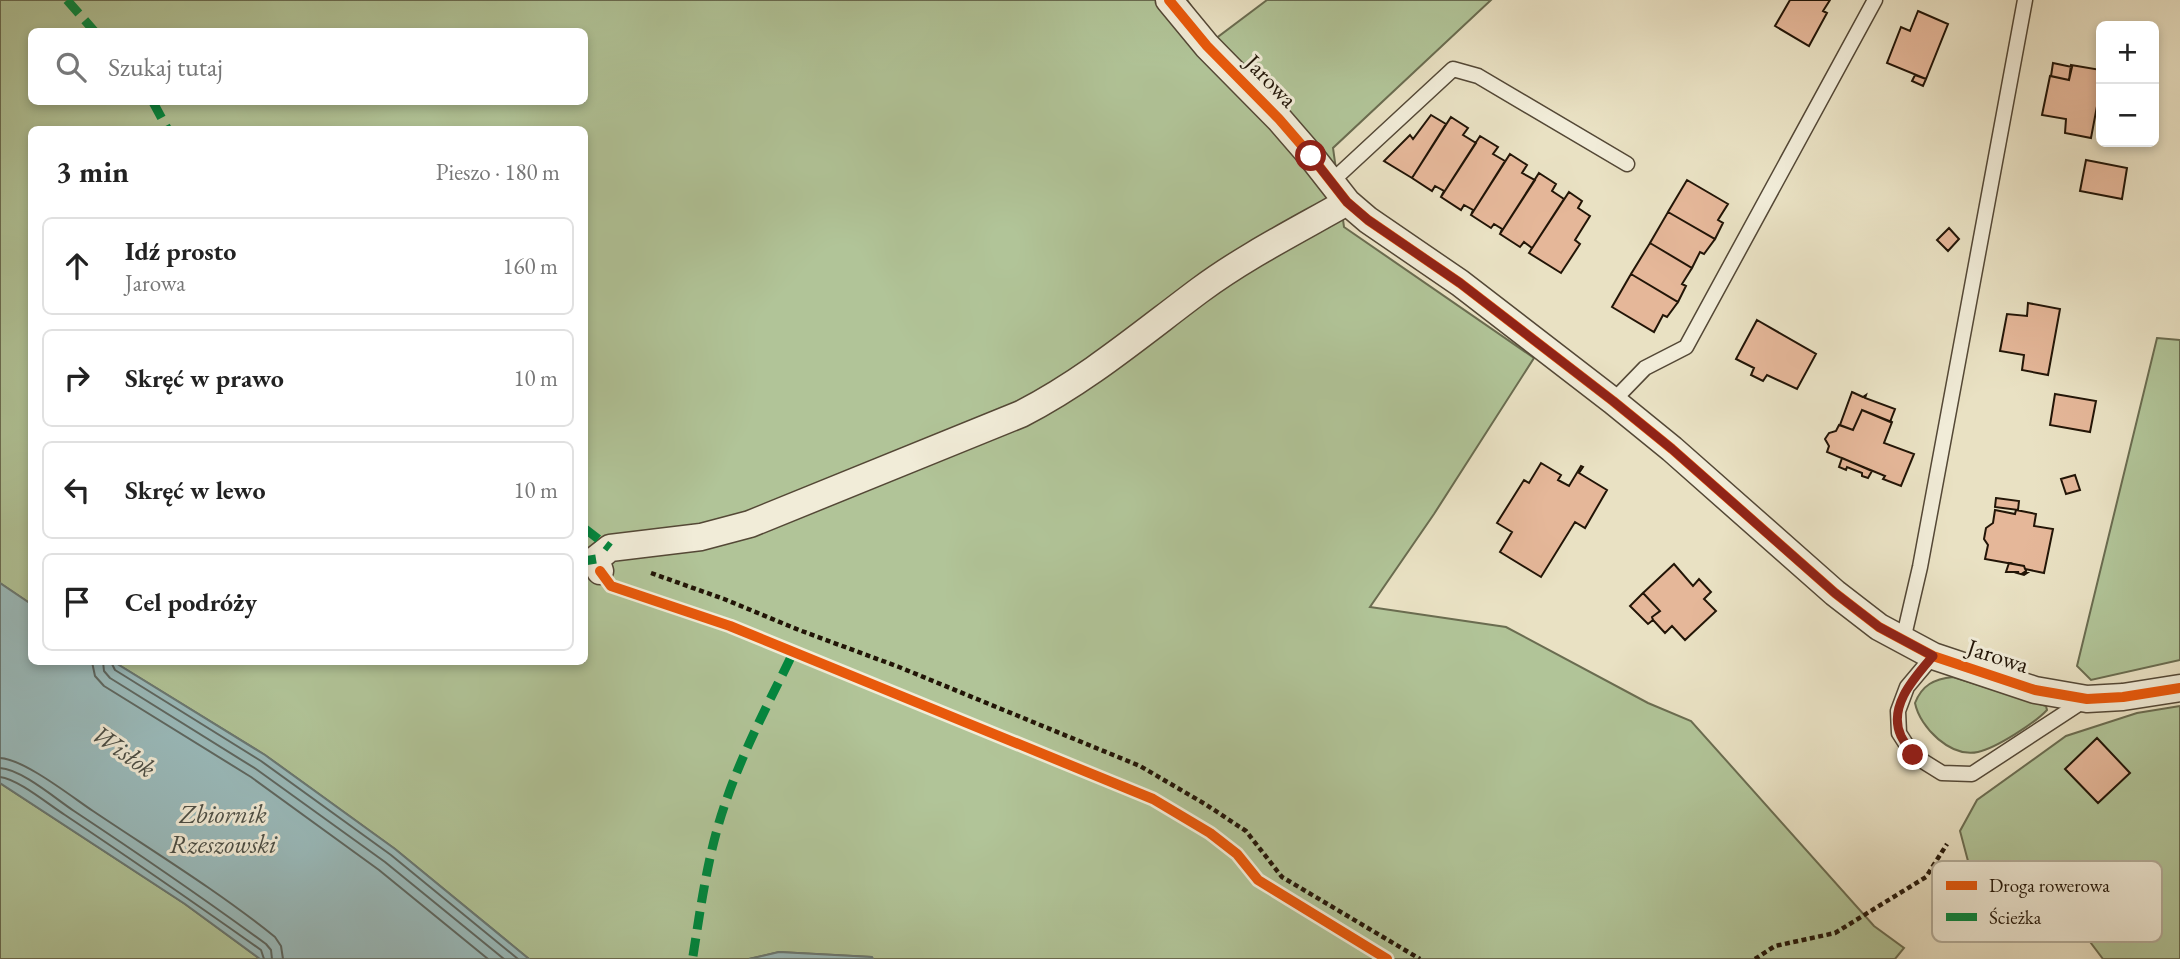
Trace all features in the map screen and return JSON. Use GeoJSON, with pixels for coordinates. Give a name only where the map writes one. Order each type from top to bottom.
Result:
{"type":"FeatureCollection","features":[{"type":"Feature","properties":{"kind":"street","name":"Jarowa"},"geometry":{"type":"LineString","coordinates":[[1169,0],[1207,46],[1287,128],[1339,192],[1368,220],[1460,283],[1613,401],[1672,449],[1835,593],[1879,627],[1933,656],[2035,690],[2087,699],[2123,697],[2180,688]]}},
{"type":"Feature","properties":{"kind":"street"},"geometry":{"type":"LineString","coordinates":[[605,559],[750,524],[1021,414],[1058,395],[1103,364],[1202,288],[1262,250],[1339,192]]}},
{"type":"Feature","properties":{"kind":"lane"},"geometry":{"type":"LineString","coordinates":[[1613,401],[1645,368],[1686,346],[1875,0]]}},
{"type":"Feature","properties":{"kind":"lane"},"geometry":{"type":"LineString","coordinates":[[1903,640],[1920,567],[2025,0]]}},
{"type":"Feature","properties":{"kind":"lane"},"geometry":{"type":"LineString","coordinates":[[1339,192],[1453,69],[1478,76],[1627,164]]}},
{"type":"Feature","properties":{"kind":"lane"},"geometry":{"type":"LineString","coordinates":[[1933,656],[1907,687],[1898,711],[1899,733],[1913,755],[1941,773],[1972,774],[2087,699]]}},
{"type":"Feature","properties":{"kind":"path"},"geometry":{"type":"LineString","coordinates":[[605,559],[617,559],[724,599],[1140,766],[1246,831],[1282,877],[1420,959]]}},
{"type":"Feature","properties":{"kind":"path"},"geometry":{"type":"LineString","coordinates":[[1936,861],[1947,844]]}},
{"type":"Feature","properties":{"kind":"path"},"geometry":{"type":"LineString","coordinates":[[1755,959],[1775,946],[1835,933],[1926,877],[1932,868]]}},
{"type":"Feature","properties":{"kind":"green space"},"geometry":{"type":"Polygon","coordinates":[[[0,0],[1187,0],[1215,39],[1267,0],[1491,0],[1333,148],[1344,227],[1534,358],[1434,514],[1370,607],[1506,627],[1648,703],[1691,721],[1874,926],[1904,948],[1895,959],[873,959],[779,952],[749,959],[529,959],[395,849],[265,755],[119,665],[588,665],[588,126],[28,126],[28,602],[0,583],[0,0]]]}},
{"type":"Feature","properties":{"kind":"green space"},"geometry":{"type":"Polygon","coordinates":[[[2157,338],[2180,340],[2180,660],[2091,680],[2077,666],[2157,338]]]}},
{"type":"Feature","properties":{"kind":"green space"},"geometry":{"type":"Polygon","coordinates":[[[1953,677],[2046,706],[2047,710],[2025,728],[1995,746],[1978,752],[1957,750],[1930,731],[1915,703],[1929,684],[1953,677]]]}},
{"type":"Feature","properties":{"kind":"green space"},"geometry":{"type":"Polygon","coordinates":[[[2180,706],[2180,959],[2103,959],[2090,942],[2162,942],[2162,861],[1968,861],[1960,831],[1977,800],[2066,736],[2137,713],[2180,706]]]}},
{"type":"Feature","properties":{"kind":"green space"},"geometry":{"type":"Polygon","coordinates":[[[0,783],[185,904],[260,959],[0,959],[0,783]]]}},
{"type":"Feature","properties":{"kind":"water","name":"Zbiornik Rzeszowski"},"geometry":{"type":"Polygon","coordinates":[[[0,583],[28,602],[28,665],[119,665],[265,755],[395,849],[529,959],[260,959],[185,904],[0,783],[0,583]]]}},
{"type":"Feature","properties":{"kind":"water"},"geometry":{"type":"Polygon","coordinates":[[[779,952],[872,957],[873,959],[749,959],[779,952]]]}},
{"type":"Feature","properties":{"kind":"building"},"geometry":{"type":"Polygon","coordinates":[[[1790,0],[1830,0],[1823,11],[1827,13],[1809,46],[1775,26],[1790,0]]]}},
{"type":"Feature","properties":{"kind":"building"},"geometry":{"type":"Polygon","coordinates":[[[1918,11],[1948,24],[1926,79],[1887,63],[1901,27],[1910,31],[1918,11]]]}},
{"type":"Feature","properties":{"kind":"building"},"geometry":{"type":"Polygon","coordinates":[[[2053,63],[2072,67],[2069,80],[2051,76],[2053,63]]]}},
{"type":"Feature","properties":{"kind":"building"},"geometry":{"type":"Polygon","coordinates":[[[2071,65],[2096,69],[2096,112],[2091,138],[2065,133],[2066,119],[2042,115],[2050,76],[2069,80],[2071,65]]]}},
{"type":"Feature","properties":{"kind":"building"},"geometry":{"type":"Polygon","coordinates":[[[1915,75],[1926,79],[1923,86],[1912,81],[1915,75]]]}},
{"type":"Feature","properties":{"kind":"building"},"geometry":{"type":"Polygon","coordinates":[[[1431,115],[1446,124],[1412,178],[1384,161],[1410,135],[1413,139],[1431,115]]]}},
{"type":"Feature","properties":{"kind":"building"},"geometry":{"type":"Polygon","coordinates":[[[1451,117],[1468,128],[1463,135],[1476,143],[1441,197],[1444,191],[1435,186],[1432,191],[1412,178],[1451,117]]]}},
{"type":"Feature","properties":{"kind":"building"},"geometry":{"type":"Polygon","coordinates":[[[1480,136],[1498,147],[1493,154],[1505,161],[1471,215],[1473,210],[1464,205],[1461,210],[1441,197],[1480,136]]]}},
{"type":"Feature","properties":{"kind":"building"},"geometry":{"type":"Polygon","coordinates":[[[1510,154],[1527,165],[1522,173],[1535,180],[1500,234],[1502,229],[1494,224],[1491,228],[1471,215],[1510,154]]]}},
{"type":"Feature","properties":{"kind":"building"},"geometry":{"type":"Polygon","coordinates":[[[2086,160],[2127,168],[2122,199],[2080,191],[2086,160]]]}},
{"type":"Feature","properties":{"kind":"building"},"geometry":{"type":"Polygon","coordinates":[[[1539,173],[1556,184],[1552,191],[1564,199],[1529,253],[1532,248],[1524,242],[1520,247],[1500,234],[1539,173]]]}},
{"type":"Feature","properties":{"kind":"building"},"geometry":{"type":"Polygon","coordinates":[[[1687,180],[1728,204],[1718,220],[1723,223],[1715,239],[1668,212],[1687,180]]]}},
{"type":"Feature","properties":{"kind":"building"},"geometry":{"type":"Polygon","coordinates":[[[1569,192],[1582,201],[1578,208],[1590,216],[1575,240],[1580,244],[1561,273],[1529,253],[1569,192]]]}},
{"type":"Feature","properties":{"kind":"building"},"geometry":{"type":"Polygon","coordinates":[[[1668,212],[1715,239],[1704,254],[1700,252],[1692,268],[1650,243],[1668,212]]]}},
{"type":"Feature","properties":{"kind":"building"},"geometry":{"type":"Polygon","coordinates":[[[1949,228],[1959,239],[1948,251],[1937,240],[1949,228]]]}},
{"type":"Feature","properties":{"kind":"building"},"geometry":{"type":"Polygon","coordinates":[[[1650,243],[1692,268],[1682,284],[1686,286],[1678,302],[1631,274],[1650,243]]]}},
{"type":"Feature","properties":{"kind":"building"},"geometry":{"type":"Polygon","coordinates":[[[1631,274],[1678,302],[1667,317],[1663,315],[1654,332],[1612,307],[1631,274]]]}},
{"type":"Feature","properties":{"kind":"building"},"geometry":{"type":"Polygon","coordinates":[[[2028,303],[2060,309],[2048,375],[2022,370],[2024,355],[2000,351],[2007,314],[2027,316],[2028,303]]]}},
{"type":"Feature","properties":{"kind":"building"},"geometry":{"type":"Polygon","coordinates":[[[1757,320],[1816,354],[1797,389],[1767,375],[1763,381],[1751,375],[1754,368],[1736,359],[1757,320]]]}},
{"type":"Feature","properties":{"kind":"building"},"geometry":{"type":"Polygon","coordinates":[[[1852,392],[1863,397],[1866,395],[1865,398],[1895,409],[1890,422],[1862,410],[1853,430],[1840,425],[1852,392]]]}},
{"type":"Feature","properties":{"kind":"building"},"geometry":{"type":"Polygon","coordinates":[[[2055,394],[2096,401],[2090,432],[2050,425],[2055,394]]]}},
{"type":"Feature","properties":{"kind":"building"},"geometry":{"type":"Polygon","coordinates":[[[1862,410],[1892,422],[1884,443],[1914,454],[1901,486],[1883,479],[1885,476],[1827,452],[1829,446],[1825,439],[1829,433],[1836,431],[1839,425],[1853,430],[1862,410]]]}},
{"type":"Feature","properties":{"kind":"building"},"geometry":{"type":"Polygon","coordinates":[[[1842,458],[1872,471],[1868,478],[1847,467],[1846,470],[1839,467],[1842,458]]]}},
{"type":"Feature","properties":{"kind":"building"},"geometry":{"type":"Polygon","coordinates":[[[1541,463],[1561,475],[1558,480],[1569,486],[1581,466],[1583,467],[1579,473],[1607,490],[1585,528],[1575,522],[1541,577],[1500,552],[1512,532],[1497,523],[1524,480],[1529,483],[1541,463]]]}},
{"type":"Feature","properties":{"kind":"building"},"geometry":{"type":"Polygon","coordinates":[[[2075,475],[2080,490],[2066,494],[2061,479],[2075,475]]]}},
{"type":"Feature","properties":{"kind":"building"},"geometry":{"type":"Polygon","coordinates":[[[1996,498],[2019,501],[2018,510],[1995,507],[1996,498]]]}},
{"type":"Feature","properties":{"kind":"building"},"geometry":{"type":"Polygon","coordinates":[[[1995,510],[2036,514],[2034,526],[2053,529],[2044,573],[2025,569],[2024,566],[1985,559],[1988,545],[1984,539],[1986,528],[1993,523],[1995,510]]]}},
{"type":"Feature","properties":{"kind":"building"},"geometry":{"type":"Polygon","coordinates":[[[2009,563],[2024,566],[2026,571],[2023,573],[2027,573],[2024,575],[2017,573],[2019,572],[2006,572],[2009,563]]]}},
{"type":"Feature","properties":{"kind":"building"},"geometry":{"type":"Polygon","coordinates":[[[1674,564],[1693,586],[1699,579],[1711,592],[1704,599],[1716,611],[1685,640],[1672,626],[1665,633],[1653,620],[1652,617],[1660,611],[1643,593],[1674,564]]]}},
{"type":"Feature","properties":{"kind":"building"},"geometry":{"type":"Polygon","coordinates":[[[1643,593],[1660,611],[1648,624],[1630,606],[1643,593]]]}},
{"type":"Feature","properties":{"kind":"building"},"geometry":{"type":"Polygon","coordinates":[[[2097,738],[2130,773],[2098,803],[2065,769],[2097,738]]]}},
{"type":"Feature","properties":{"kind":"marked path"},"geometry":{"type":"LineString","coordinates":[[67,0],[92,28]]}},
{"type":"Feature","properties":{"kind":"marked path"},"geometry":{"type":"LineString","coordinates":[[155,105],[166,126]]}},
{"type":"Feature","properties":{"kind":"marked path"},"geometry":{"type":"LineString","coordinates":[[588,531],[610,548]]}},
{"type":"Feature","properties":{"kind":"marked path"},"geometry":{"type":"LineString","coordinates":[[588,560],[596,559]]}},
{"type":"Feature","properties":{"kind":"marked path"},"geometry":{"type":"LineString","coordinates":[[693,956],[702,898],[725,804],[748,746],[793,653]]}},
{"type":"Feature","properties":{"kind":"cycle path"},"geometry":{"type":"LineString","coordinates":[[1169,0],[1207,46],[1279,119],[1347,202],[1368,220],[1460,283],[1613,401],[1672,449],[1835,593],[1879,627],[1933,656],[2035,690],[2087,699],[2123,697],[2180,688]]}},
{"type":"Feature","properties":{"kind":"cycle path"},"geometry":{"type":"LineString","coordinates":[[600,571],[611,586],[730,626],[1153,799],[1210,833],[1237,854],[1258,880],[1387,959]]}},
{"type":"Feature","properties":{"kind":"route"},"geometry":{"type":"LineString","coordinates":[[1311,156],[1347,202],[1368,220],[1460,283],[1613,401],[1672,449],[1835,593],[1879,627],[1933,656],[1907,687],[1898,711],[1899,733],[1913,755]]}},
{"type":"Feature","properties":{"kind":"water label","name":"Wisłok"},"geometry":{"type":"Point","coordinates":[124,751]}}]}
